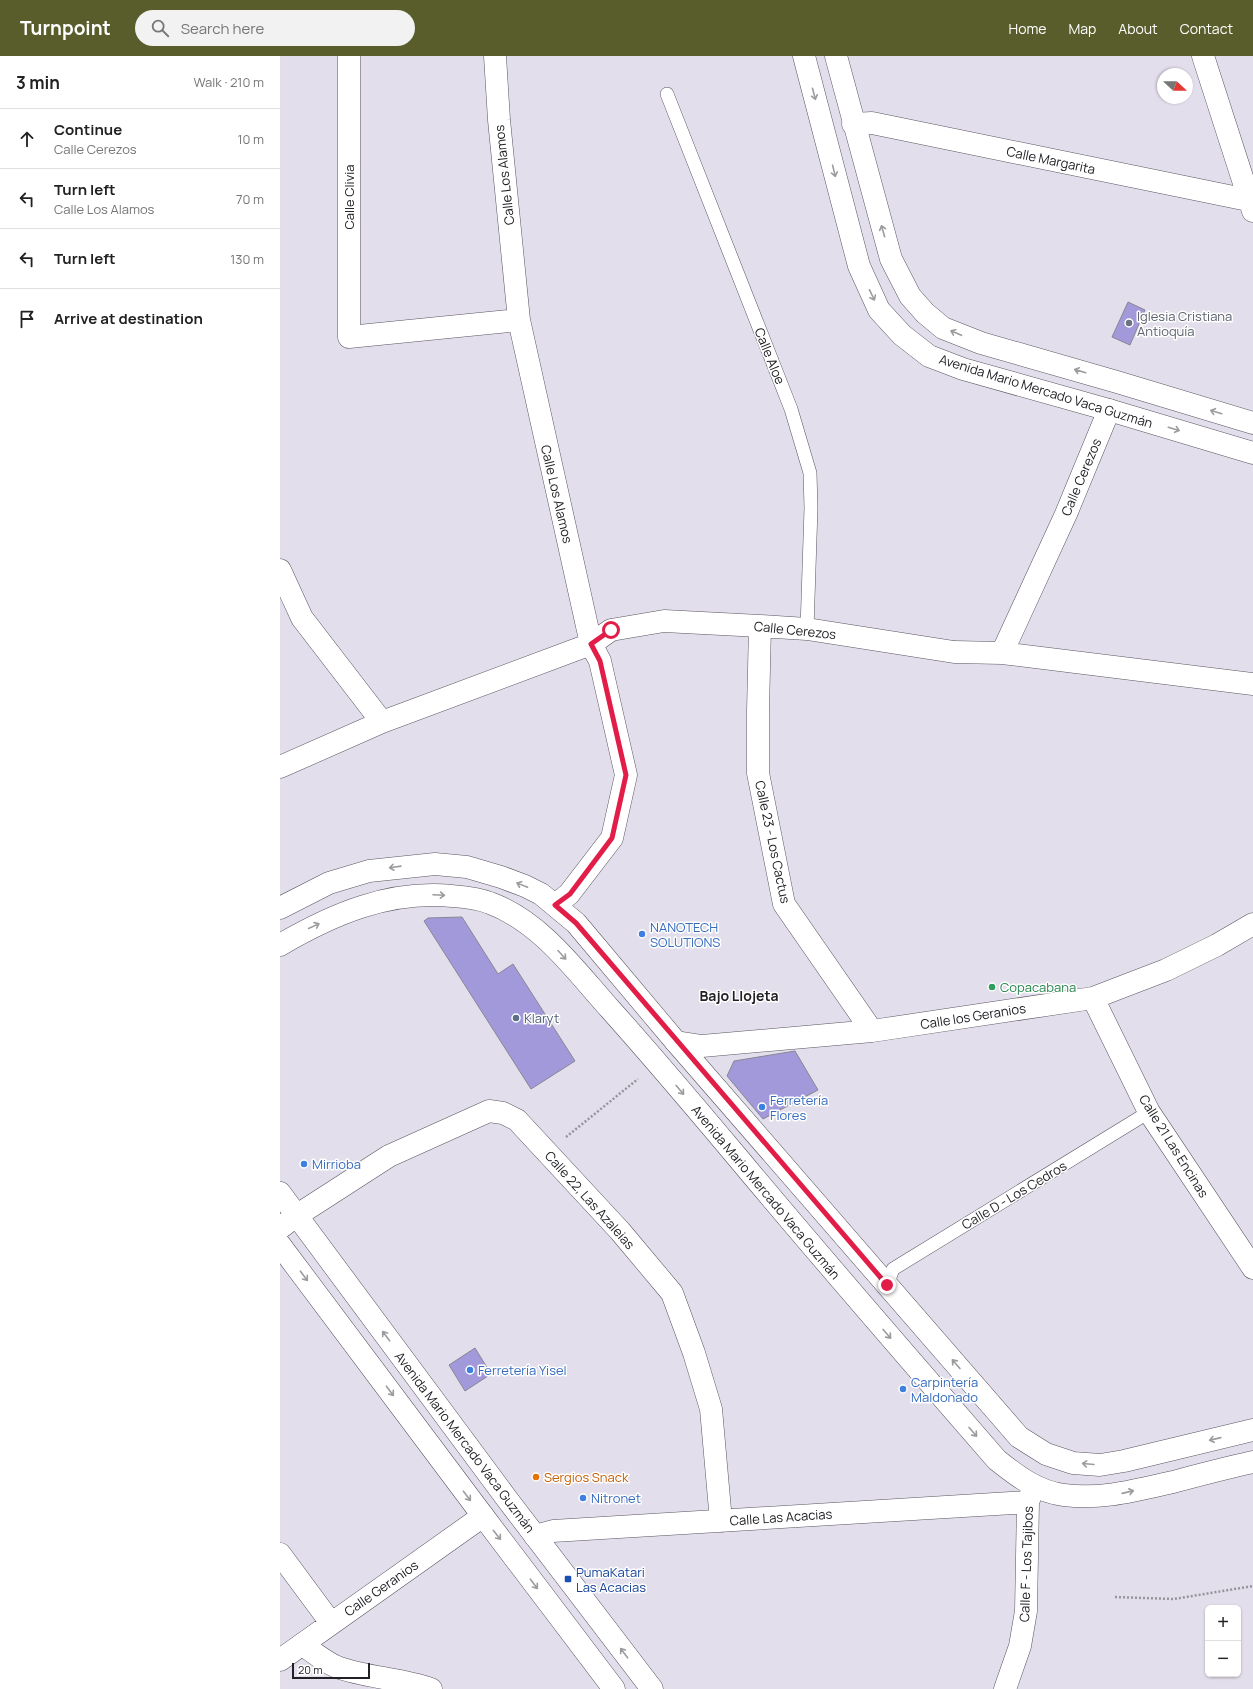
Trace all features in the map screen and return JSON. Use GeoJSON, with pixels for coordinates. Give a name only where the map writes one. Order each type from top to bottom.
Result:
{"type":"FeatureCollection","features":[{"type":"Feature","properties":{"kind":"street","name":"Calle Clivia"},"geometry":{"type":"LineString","coordinates":[[349,56],[349,337],[519,320]]}},
{"type":"Feature","properties":{"kind":"street","name":"Calle Los Alamos"},"geometry":{"type":"LineString","coordinates":[[495,56],[499,120],[519,320],[591,644],[600,661],[626,775],[612,838],[570,894],[555,905],[534,928]]}},
{"type":"Feature","properties":{"kind":"street","name":"Avenida Mario Mercado Vaca Guzmán"},"geometry":{"type":"LineString","coordinates":[[804,56],[859,266],[879,310],[902,335],[929,356],[964,369],[1110,410],[1253,453]]}},
{"type":"Feature","properties":{"kind":"street","name":"Avenida Mario Mercado Vaca Guzmán"},"geometry":{"type":"LineString","coordinates":[[836,56],[891,259],[910,296],[925,313],[943,328],[981,343],[1118,382],[1253,423]]}},
{"type":"Feature","properties":{"kind":"street"},"geometry":{"type":"LineString","coordinates":[[1204,56],[1251,206]]}},
{"type":"Feature","properties":{"kind":"street","name":"Calle Margarita"},"geometry":{"type":"LineString","coordinates":[[825,133],[854,124],[872,124],[1251,206]]}},
{"type":"Feature","properties":{"kind":"street","name":"Calle Cerezos"},"geometry":{"type":"LineString","coordinates":[[1002,653],[1066,514],[1110,410],[1118,382]]}},
{"type":"Feature","properties":{"kind":"street"},"geometry":{"type":"LineString","coordinates":[[280,570],[302,618],[382,722]]}},
{"type":"Feature","properties":{"kind":"street","name":"Calle Cerezos"},"geometry":{"type":"LineString","coordinates":[[280,767],[382,722],[591,644],[611,630],[664,622],[760,626],[806,630],[954,652],[1002,653],[1253,684]]}},
{"type":"Feature","properties":{"kind":"street","name":"Calle 23 - Los Cactus"},"geometry":{"type":"LineString","coordinates":[[760,626],[758,773],[784,904],[872,1032]]}},
{"type":"Feature","properties":{"kind":"street"},"geometry":{"type":"LineString","coordinates":[[280,908],[329,883],[369,871],[435,864],[467,867],[501,877],[541,894],[576,923],[676,1042],[1019,1436],[1046,1454],[1073,1462],[1100,1465],[1124,1461],[1253,1430]]}},
{"type":"Feature","properties":{"kind":"street","name":"Avenida Mario Mercado Vaca Guzmán"},"geometry":{"type":"LineString","coordinates":[[280,945],[306,929],[346,911],[376,902],[405,896],[435,894],[464,897],[490,903],[519,917],[534,928],[558,950],[655,1060],[861,1305],[997,1460],[1015,1475],[1031,1494],[1094,1496],[1123,1494],[1253,1462]]}},
{"type":"Feature","properties":{"kind":"street","name":"Calle los Geranios"},"geometry":{"type":"LineString","coordinates":[[676,1042],[702,1046],[872,1032],[1093,998],[1166,970],[1217,945],[1253,924]]}},
{"type":"Feature","properties":{"kind":"street","name":"Calle 21 Las Encinas"},"geometry":{"type":"LineString","coordinates":[[1093,998],[1150,1112],[1253,1268]]}},
{"type":"Feature","properties":{"kind":"street"},"geometry":{"type":"LineString","coordinates":[[655,1060],[676,1042]]}},
{"type":"Feature","properties":{"kind":"street","name":"Calle 22, Las Azaleias"},"geometry":{"type":"LineString","coordinates":[[288,1222],[389,1156],[489,1112],[503,1113],[517,1120],[620,1231],[672,1294],[694,1353],[711,1409],[721,1521]]}},
{"type":"Feature","properties":{"kind":"street","name":"Avenida Mario Mercado Vaca Guzmán"},"geometry":{"type":"LineString","coordinates":[[280,1193],[288,1222],[507,1499],[647,1687]]}},
{"type":"Feature","properties":{"kind":"street"},"geometry":{"type":"LineString","coordinates":[[280,1245],[614,1689]]}},
{"type":"Feature","properties":{"kind":"street"},"geometry":{"type":"LineString","coordinates":[[861,1305],[887,1285]]}},
{"type":"Feature","properties":{"kind":"street","name":"Calle Las Acacias"},"geometry":{"type":"LineString","coordinates":[[535,1536],[553,1531],[721,1521],[1031,1494]]}},
{"type":"Feature","properties":{"kind":"street","name":"Calle F - Los Tajibos"},"geometry":{"type":"LineString","coordinates":[[1005,1689],[1020,1646],[1026,1611],[1031,1494]]}},
{"type":"Feature","properties":{"kind":"street","name":"Calle Geranios"},"geometry":{"type":"LineString","coordinates":[[280,1660],[507,1499]]}},
{"type":"Feature","properties":{"kind":"street"},"geometry":{"type":"LineString","coordinates":[[511,1553],[535,1536]]}},
{"type":"Feature","properties":{"kind":"street"},"geometry":{"type":"LineString","coordinates":[[280,1554],[331,1623]]}},
{"type":"Feature","properties":{"kind":"street"},"geometry":{"type":"LineString","coordinates":[[303,1645],[336,1667],[412,1682],[431,1689]]}},
{"type":"Feature","properties":{"kind":"lane","name":"Calle Aloe"},"geometry":{"type":"LineString","coordinates":[[667,94],[791,409],[810,473],[811,508],[806,630]]}},
{"type":"Feature","properties":{"kind":"lane","name":"Calle D - Los Cedros"},"geometry":{"type":"LineString","coordinates":[[887,1285],[893,1269],[1150,1112]]}},
{"type":"Feature","properties":{"kind":"path"},"geometry":{"type":"LineString","coordinates":[[558,1163],[567,1155],[566,1136],[640,1077]]}},
{"type":"Feature","properties":{"kind":"path"},"geometry":{"type":"LineString","coordinates":[[1115,1597],[1174,1599],[1253,1586]]}},
{"type":"Feature","properties":{"kind":"building","name":"Iglesia Cristiana Antioquía"},"geometry":{"type":"Polygon","coordinates":[[[1128,302],[1145,310],[1130,345],[1112,337],[1128,302]]]}},
{"type":"Feature","properties":{"kind":"building","name":"Klaryt"},"geometry":{"type":"Polygon","coordinates":[[[462,917],[498,974],[513,964],[575,1061],[531,1089],[424,921],[428,918],[462,917]]]}},
{"type":"Feature","properties":{"kind":"building"},"geometry":{"type":"Polygon","coordinates":[[[795,1051],[818,1090],[763,1119],[727,1076],[734,1061],[795,1051]]]}},
{"type":"Feature","properties":{"kind":"building","name":"Ferretería Yisel"},"geometry":{"type":"Polygon","coordinates":[[[475,1348],[491,1374],[465,1391],[449,1365],[475,1348]]]}},
{"type":"Feature","properties":{"kind":"place","name":"Iglesia Cristiana Antioquía"},"geometry":{"type":"Point","coordinates":[1129,323]}},
{"type":"Feature","properties":{"kind":"place","name":"NANOTECH SOLUTIONS"},"geometry":{"type":"Point","coordinates":[642,934]}},
{"type":"Feature","properties":{"kind":"place","name":"Copacabana"},"geometry":{"type":"Point","coordinates":[992,987]}},
{"type":"Feature","properties":{"kind":"place","name":"Klaryt"},"geometry":{"type":"Point","coordinates":[516,1018]}},
{"type":"Feature","properties":{"kind":"place","name":"Ferretería Flores"},"geometry":{"type":"Point","coordinates":[762,1107]}},
{"type":"Feature","properties":{"kind":"place","name":"Mirrioba"},"geometry":{"type":"Point","coordinates":[304,1164]}},
{"type":"Feature","properties":{"kind":"place","name":"Ferretería Yisel"},"geometry":{"type":"Point","coordinates":[470,1370]}},
{"type":"Feature","properties":{"kind":"place","name":"Carpintería Maldonado"},"geometry":{"type":"Point","coordinates":[903,1389]}},
{"type":"Feature","properties":{"kind":"place","name":"Sergios Snack"},"geometry":{"type":"Point","coordinates":[536,1477]}},
{"type":"Feature","properties":{"kind":"place","name":"Nitronet"},"geometry":{"type":"Point","coordinates":[583,1498]}},
{"type":"Feature","properties":{"kind":"place","name":"PumaKatari Las Acacias"},"geometry":{"type":"Point","coordinates":[568,1579]}},
{"type":"Feature","properties":{"kind":"district","name":"Bajo Llojeta"},"geometry":{"type":"Point","coordinates":[739,995]}},
{"type":"Feature","properties":{"kind":"route"},"geometry":{"type":"LineString","coordinates":[[611,630],[591,644],[600,661],[626,775],[612,838],[570,894],[555,905],[576,923],[676,1042],[887,1285]]}}]}
